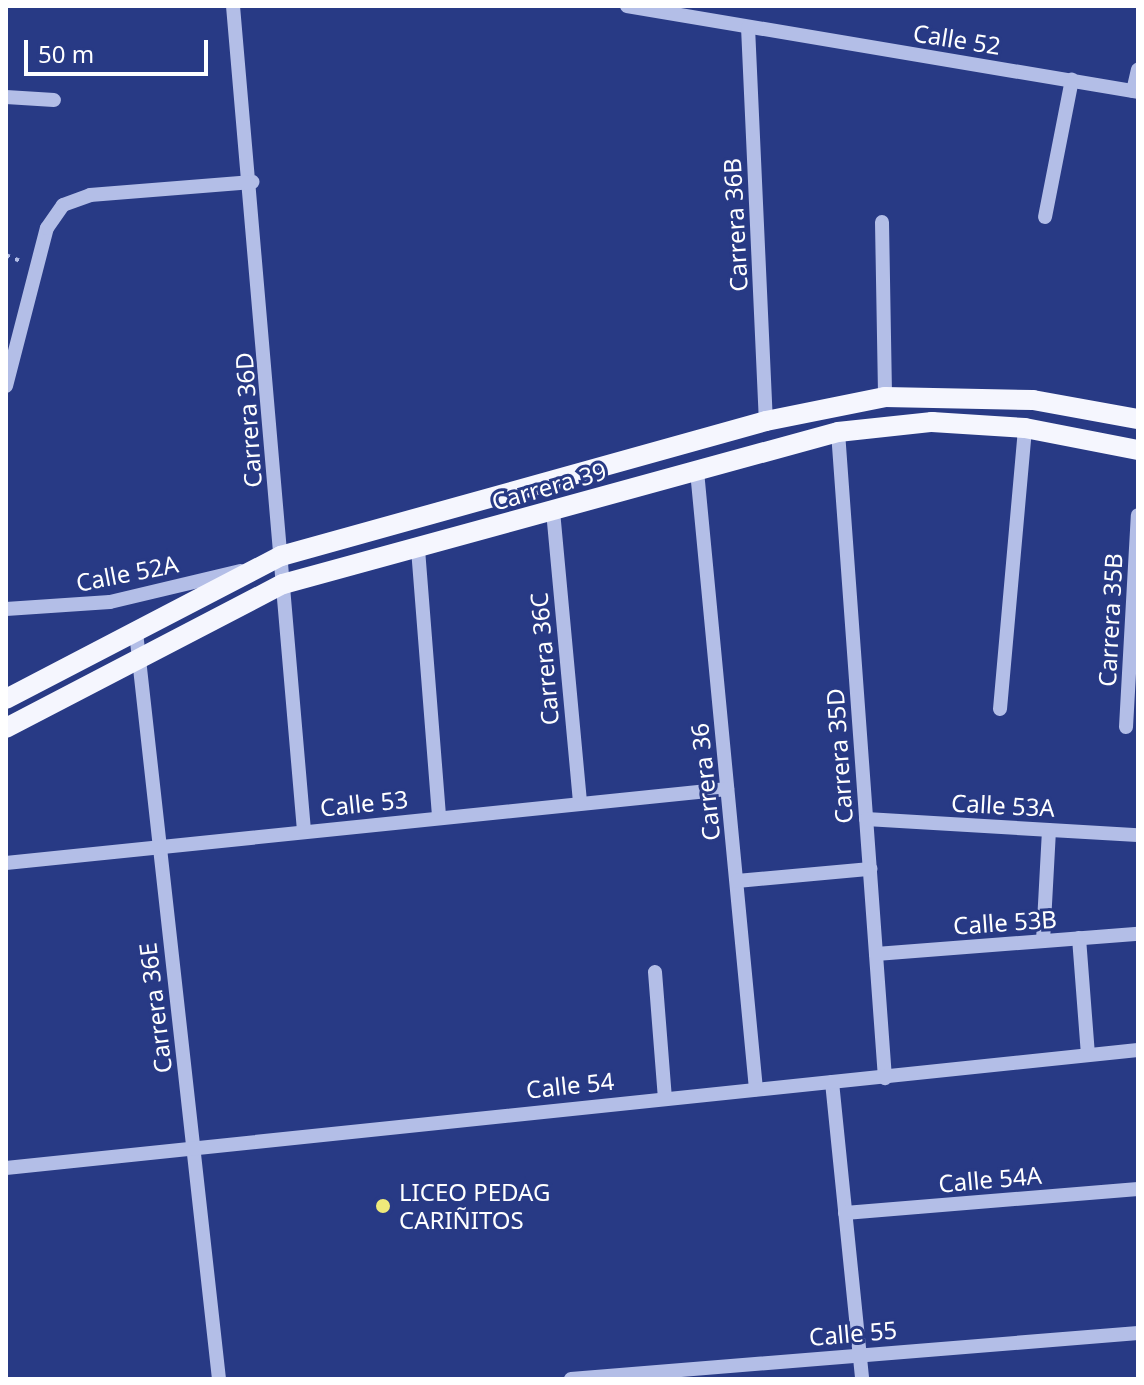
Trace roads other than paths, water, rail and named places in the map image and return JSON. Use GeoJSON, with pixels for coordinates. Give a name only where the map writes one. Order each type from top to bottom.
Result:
{"type":"FeatureCollection","features":[{"type":"Feature","properties":{"kind":"main road","name":"Carrera 39"},"geometry":{"type":"LineString","coordinates":[[6,699],[281,556],[766,421],[885,397],[1033,400],[1138,419]]}},
{"type":"Feature","properties":{"kind":"main road","name":"Carrera 39"},"geometry":{"type":"LineString","coordinates":[[6,728],[283,584],[838,432],[932,422],[1025,428],[1138,450]]}},
{"type":"Feature","properties":{"kind":"street","name":"Carrera 36D"},"geometry":{"type":"LineString","coordinates":[[233,6],[252,182],[304,831]]}},
{"type":"Feature","properties":{"kind":"street","name":"Calle 52"},"geometry":{"type":"LineString","coordinates":[[627,6],[1136,92]]}},
{"type":"Feature","properties":{"kind":"street","name":"Carrera 36B"},"geometry":{"type":"LineString","coordinates":[[748,27],[766,421]]}},
{"type":"Feature","properties":{"kind":"street"},"geometry":{"type":"LineString","coordinates":[[1136,92],[1138,70]]}},
{"type":"Feature","properties":{"kind":"street"},"geometry":{"type":"LineString","coordinates":[[1045,217],[1072,80]]}},
{"type":"Feature","properties":{"kind":"street"},"geometry":{"type":"LineString","coordinates":[[6,97],[54,100]]}},
{"type":"Feature","properties":{"kind":"street"},"geometry":{"type":"LineString","coordinates":[[6,386],[47,228],[63,205],[90,195],[252,182]]}},
{"type":"Feature","properties":{"kind":"street"},"geometry":{"type":"LineString","coordinates":[[882,222],[885,397]]}},
{"type":"Feature","properties":{"kind":"street"},"geometry":{"type":"LineString","coordinates":[[1000,709],[1025,428]]}},
{"type":"Feature","properties":{"kind":"street","name":"Carrera 35D"},"geometry":{"type":"LineString","coordinates":[[838,432],[885,1078]]}},
{"type":"Feature","properties":{"kind":"street","name":"Carrera 36"},"geometry":{"type":"LineString","coordinates":[[697,471],[756,1089]]}},
{"type":"Feature","properties":{"kind":"street","name":"Carrera 36C"},"geometry":{"type":"LineString","coordinates":[[553,511],[580,803]]}},
{"type":"Feature","properties":{"kind":"street","name":"Carrera 35B"},"geometry":{"type":"LineString","coordinates":[[1126,727],[1138,515]]}},
{"type":"Feature","properties":{"kind":"street"},"geometry":{"type":"LineString","coordinates":[[418,549],[439,817]]}},
{"type":"Feature","properties":{"kind":"street","name":"Calle 52A"},"geometry":{"type":"LineString","coordinates":[[6,609],[110,602],[256,568]]}},
{"type":"Feature","properties":{"kind":"street","name":"Carrera 36E"},"geometry":{"type":"LineString","coordinates":[[136,632],[157,845],[219,1379]]}},
{"type":"Feature","properties":{"kind":"street","name":"Calle 53"},"geometry":{"type":"LineString","coordinates":[[6,863],[157,845],[727,789]]}},
{"type":"Feature","properties":{"kind":"street","name":"Calle 53A"},"geometry":{"type":"LineString","coordinates":[[866,819],[1138,835]]}},
{"type":"Feature","properties":{"kind":"street"},"geometry":{"type":"LineString","coordinates":[[1043,941],[1049,830]]}},
{"type":"Feature","properties":{"kind":"street"},"geometry":{"type":"LineString","coordinates":[[737,881],[870,869]]}},
{"type":"Feature","properties":{"kind":"street","name":"Calle 53B"},"geometry":{"type":"LineString","coordinates":[[876,954],[1138,934]]}},
{"type":"Feature","properties":{"kind":"street"},"geometry":{"type":"LineString","coordinates":[[1079,938],[1088,1055]]}},
{"type":"Feature","properties":{"kind":"street"},"geometry":{"type":"LineString","coordinates":[[655,972],[665,1098]]}},
{"type":"Feature","properties":{"kind":"street","name":"Calle 54"},"geometry":{"type":"LineString","coordinates":[[6,1168],[193,1144],[885,1078],[1138,1050]]}},
{"type":"Feature","properties":{"kind":"street"},"geometry":{"type":"LineString","coordinates":[[832,1082],[862,1379]]}},
{"type":"Feature","properties":{"kind":"street","name":"Calle 54A"},"geometry":{"type":"LineString","coordinates":[[845,1213],[1138,1189]]}},
{"type":"Feature","properties":{"kind":"street","name":"Calle 55"},"geometry":{"type":"LineString","coordinates":[[571,1379],[1138,1333]]}},
{"type":"Feature","properties":{"kind":"place","name":"LICEO PEDAG CARIÑITOS"},"geometry":{"type":"Point","coordinates":[383,1206]}}]}
